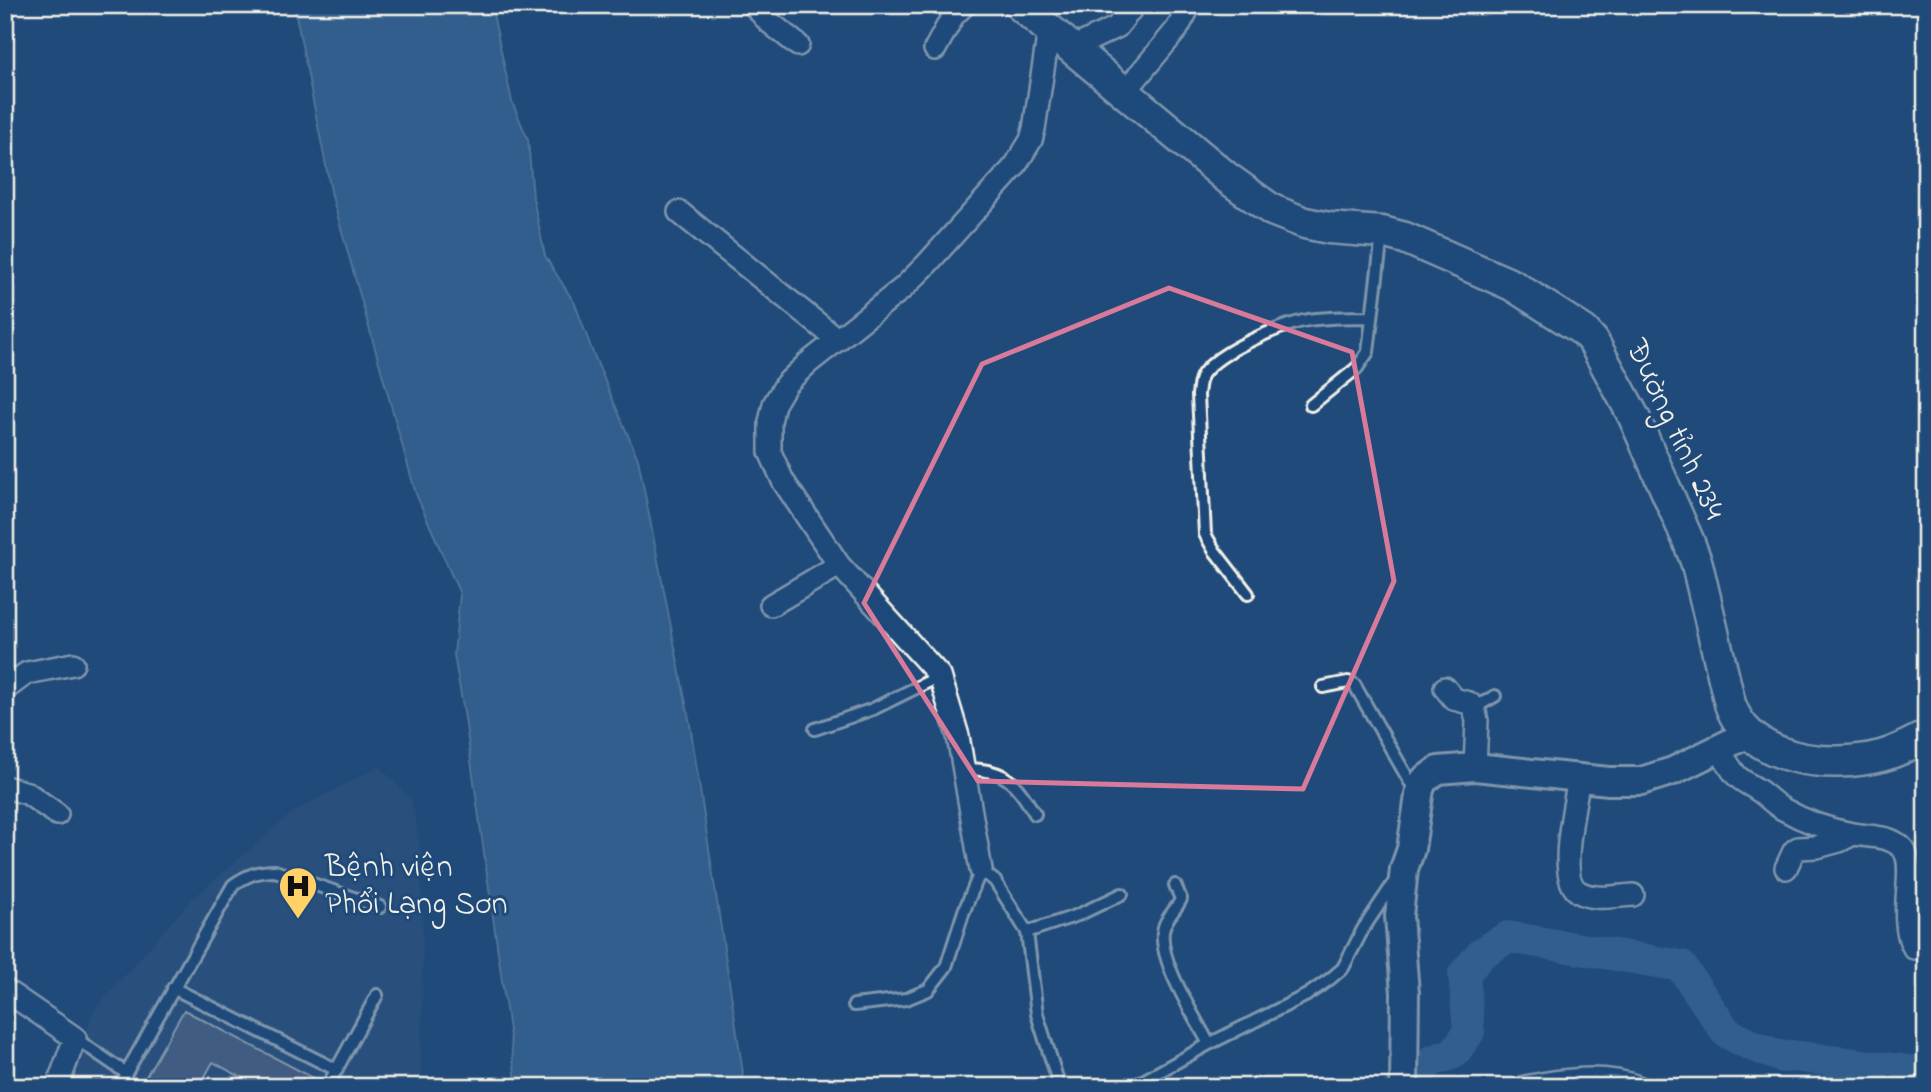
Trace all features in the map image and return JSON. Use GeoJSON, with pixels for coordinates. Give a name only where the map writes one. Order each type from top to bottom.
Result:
{"type":"FeatureCollection","features":[{"type":"Feature","properties":{"kind":"main road","name":"Đường tỉnh 234"},"geometry":{"type":"LineString","coordinates":[[1020,5],[1226,177],[1272,210],[1305,223],[1329,228],[1382,232],[1415,242],[1502,279],[1573,322],[1593,341],[1634,417],[1688,540],[1697,564],[1730,704],[1735,718],[1748,734],[1769,747],[1796,758],[1841,761],[1880,756],[1926,736]]}},
{"type":"Feature","properties":{"kind":"street"},"geometry":{"type":"LineString","coordinates":[[754,5],[768,21],[799,45]]}},
{"type":"Feature","properties":{"kind":"street"},"geometry":{"type":"LineString","coordinates":[[935,49],[953,16],[964,5]]}},
{"type":"Feature","properties":{"kind":"street"},"geometry":{"type":"LineString","coordinates":[[981,870],[958,736],[940,676],[839,565],[783,481],[770,452],[770,422],[774,404],[786,384],[808,363],[903,288],[1015,166],[1031,140],[1059,39],[1117,27],[1134,5]]}},
{"type":"Feature","properties":{"kind":"street"},"geometry":{"type":"LineString","coordinates":[[1124,93],[1177,29],[1190,5]]}},
{"type":"Feature","properties":{"kind":"street"},"geometry":{"type":"LineString","coordinates":[[679,212],[838,340]]}},
{"type":"Feature","properties":{"kind":"street"},"geometry":{"type":"LineString","coordinates":[[771,605],[839,565]]}},
{"type":"Feature","properties":{"kind":"street"},"geometry":{"type":"LineString","coordinates":[[5,689],[27,673],[73,664]]}},
{"type":"Feature","properties":{"kind":"street"},"geometry":{"type":"LineString","coordinates":[[1445,688],[1454,699],[1469,703],[1474,708],[1477,721],[1475,767]]}},
{"type":"Feature","properties":{"kind":"street"},"geometry":{"type":"LineString","coordinates":[[1404,1087],[1405,993],[1399,916],[1404,869],[1411,849],[1420,789],[1424,780],[1438,770],[1475,767],[1626,782],[1657,778],[1748,734]]}},
{"type":"Feature","properties":{"kind":"street"},"geometry":{"type":"LineString","coordinates":[[1719,748],[1741,780],[1762,792],[1781,808],[1808,821],[1890,841],[1905,853],[1908,869],[1905,921],[1909,940],[1914,948]]}},
{"type":"Feature","properties":{"kind":"street"},"geometry":{"type":"LineString","coordinates":[[1580,777],[1567,863],[1569,882],[1578,892],[1596,897],[1633,895]]}},
{"type":"Feature","properties":{"kind":"street"},"geometry":{"type":"LineString","coordinates":[[5,787],[27,793],[57,814]]}},
{"type":"Feature","properties":{"kind":"street"},"geometry":{"type":"LineString","coordinates":[[1786,868],[1798,848],[1817,847],[1853,834]]}},
{"type":"Feature","properties":{"kind":"street"},"geometry":{"type":"LineString","coordinates":[[5,990],[75,1038],[57,1087]]}},
{"type":"Feature","properties":{"kind":"street"},"geometry":{"type":"LineString","coordinates":[[1525,1087],[1556,1081],[1592,1080],[1625,1081],[1638,1087]]}},
{"type":"Feature","properties":{"kind":"lane"},"geometry":{"type":"LineString","coordinates":[[1311,405],[1340,384],[1368,352],[1382,232]]}},
{"type":"Feature","properties":{"kind":"lane"},"geometry":{"type":"LineString","coordinates":[[1248,593],[1214,550],[1205,534],[1199,380],[1214,363],[1264,334],[1304,321],[1336,317],[1372,317]]}},
{"type":"Feature","properties":{"kind":"lane"},"geometry":{"type":"LineString","coordinates":[[815,729],[873,709],[940,676]]}},
{"type":"Feature","properties":{"kind":"lane"},"geometry":{"type":"LineString","coordinates":[[1323,687],[1348,682],[1354,684],[1410,782],[1420,789]]}},
{"type":"Feature","properties":{"kind":"lane"},"geometry":{"type":"LineString","coordinates":[[1474,708],[1495,696]]}},
{"type":"Feature","properties":{"kind":"lane"},"geometry":{"type":"LineString","coordinates":[[962,769],[987,769],[1007,777],[1035,814]]}},
{"type":"Feature","properties":{"kind":"lane"},"geometry":{"type":"LineString","coordinates":[[1132,1087],[1209,1044],[1307,995],[1343,968],[1363,929],[1404,869]]}},
{"type":"Feature","properties":{"kind":"lane"},"geometry":{"type":"LineString","coordinates":[[854,1005],[906,999],[928,990],[946,967],[981,870],[995,881],[1027,932],[1037,1014],[1057,1078]]}},
{"type":"Feature","properties":{"kind":"lane"},"geometry":{"type":"LineString","coordinates":[[122,1087],[173,988],[233,885],[244,877],[261,871],[275,871],[380,907]]}},
{"type":"Feature","properties":{"kind":"lane"},"geometry":{"type":"LineString","coordinates":[[1175,885],[1181,899],[1163,929],[1164,946],[1168,964],[1209,1044]]}},
{"type":"Feature","properties":{"kind":"lane"},"geometry":{"type":"LineString","coordinates":[[1027,932],[1077,915],[1122,894]]}},
{"type":"Feature","properties":{"kind":"lane"},"geometry":{"type":"LineString","coordinates":[[173,988],[337,1070]]}},
{"type":"Feature","properties":{"kind":"lane"},"geometry":{"type":"LineString","coordinates":[[327,1087],[377,995]]}},
{"type":"Feature","properties":{"kind":"lane"},"geometry":{"type":"LineString","coordinates":[[75,1038],[127,1073]]}},
{"type":"Feature","properties":{"kind":"highlighted area"},"geometry":{"type":"Polygon","coordinates":[[[1169,288],[1352,352],[1394,581],[1303,789],[978,781],[864,603],[982,364],[1169,288]]]}},
{"type":"Feature","properties":{"kind":"shaded area"},"geometry":{"type":"Polygon","coordinates":[[[294,5],[491,5],[512,102],[528,140],[533,198],[545,256],[575,304],[638,459],[690,724],[743,1073],[739,1087],[517,1087],[454,655],[460,594],[416,494],[332,196],[294,5]]]}},
{"type":"Feature","properties":{"kind":"shaded area","name":"Bệnh viện Phổi Lạng Sơn"},"geometry":{"type":"Polygon","coordinates":[[[379,766],[412,800],[420,845],[423,940],[421,1087],[68,1087],[93,1011],[191,900],[293,812],[379,766]]]}},
{"type":"Feature","properties":{"kind":"building"},"geometry":{"type":"Polygon","coordinates":[[[184,1010],[321,1082],[319,1087],[259,1087],[213,1062],[199,1087],[140,1087],[184,1010]]]}},
{"type":"Feature","properties":{"kind":"waterway"},"geometry":{"type":"LineString","coordinates":[[1400,1087],[1432,1061],[1454,1053],[1469,1032],[1464,974],[1482,953],[1508,937],[1681,966],[1726,1032],[1782,1057],[1793,1056],[1926,1073]]}},
{"type":"Feature","properties":{"kind":"place","name":"Bệnh viện Phổi Lạng Sơn"},"geometry":{"type":"Point","coordinates":[298,920]}}]}
